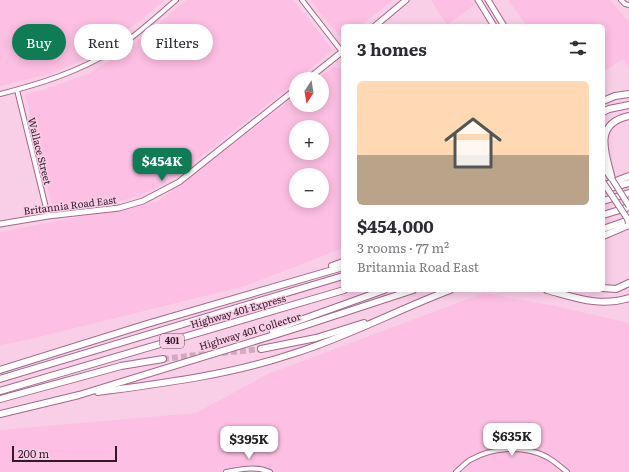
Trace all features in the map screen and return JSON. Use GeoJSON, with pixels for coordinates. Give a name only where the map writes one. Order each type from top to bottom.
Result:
{"type":"FeatureCollection","features":[{"type":"Feature","properties":{"kind":"highway"},"geometry":{"type":"LineString","coordinates":[[605,100],[615,96],[629,94]]}},
{"type":"Feature","properties":{"kind":"highway"},"geometry":{"type":"LineString","coordinates":[[605,111],[629,105]]}},
{"type":"Feature","properties":{"kind":"highway"},"geometry":{"type":"LineString","coordinates":[[605,134],[611,125],[617,120],[629,116]]}},
{"type":"Feature","properties":{"kind":"highway"},"geometry":{"type":"LineString","coordinates":[[605,155],[608,170],[612,179]]}},
{"type":"Feature","properties":{"kind":"highway"},"geometry":{"type":"LineString","coordinates":[[605,185],[629,176]]}},
{"type":"Feature","properties":{"kind":"highway"},"geometry":{"type":"LineString","coordinates":[[605,189],[629,183]]}},
{"type":"Feature","properties":{"kind":"highway"},"geometry":{"type":"LineString","coordinates":[[605,200],[629,193]]}},
{"type":"Feature","properties":{"kind":"highway"},"geometry":{"type":"LineString","coordinates":[[605,214],[629,207]]}},
{"type":"Feature","properties":{"kind":"highway"},"geometry":{"type":"LineString","coordinates":[[605,228],[629,222]]}},
{"type":"Feature","properties":{"kind":"highway"},"geometry":{"type":"LineString","coordinates":[[605,235],[629,222]]}},
{"type":"Feature","properties":{"kind":"highway"},"geometry":{"type":"LineString","coordinates":[[291,281],[341,263]]}},
{"type":"Feature","properties":{"kind":"highway","name":"401"},"geometry":{"type":"LineString","coordinates":[[0,370],[291,281],[341,268]]}},
{"type":"Feature","properties":{"kind":"highway","name":"Highway 401 Express"},"geometry":{"type":"LineString","coordinates":[[0,379],[341,277]]}},
{"type":"Feature","properties":{"kind":"highway"},"geometry":{"type":"LineString","coordinates":[[605,288],[616,289],[629,283]]}},
{"type":"Feature","properties":{"kind":"highway","name":"Highway 401 Express"},"geometry":{"type":"LineString","coordinates":[[0,391],[341,291]]}},
{"type":"Feature","properties":{"kind":"highway"},"geometry":{"type":"LineString","coordinates":[[265,337],[281,327],[378,292]]}},
{"type":"Feature","properties":{"kind":"highway","name":"Highway 401 Collector"},"geometry":{"type":"LineString","coordinates":[[0,414],[79,394],[407,292]]}},
{"type":"Feature","properties":{"kind":"highway"},"geometry":{"type":"LineString","coordinates":[[79,394],[211,375],[256,365],[293,354],[357,330],[388,315],[445,292]]}},
{"type":"Feature","properties":{"kind":"highway"},"geometry":{"type":"LineString","coordinates":[[555,292],[590,301],[618,301],[629,298]]}},
{"type":"Feature","properties":{"kind":"highway"},"geometry":{"type":"LineString","coordinates":[[261,349],[316,338],[388,315]]}},
{"type":"Feature","properties":{"kind":"highway"},"geometry":{"type":"LineString","coordinates":[[0,367],[42,356]]}},
{"type":"Feature","properties":{"kind":"highway"},"geometry":{"type":"LineString","coordinates":[[0,399],[122,366],[163,359]]}},
{"type":"Feature","properties":{"kind":"main road"},"geometry":{"type":"LineString","coordinates":[[377,24],[406,0]]}},
{"type":"Feature","properties":{"kind":"main road"},"geometry":{"type":"LineString","coordinates":[[478,0],[493,24]]}},
{"type":"Feature","properties":{"kind":"main road"},"geometry":{"type":"LineString","coordinates":[[488,0],[503,24]]}},
{"type":"Feature","properties":{"kind":"main road"},"geometry":{"type":"LineString","coordinates":[[492,0],[492,7]]}},
{"type":"Feature","properties":{"kind":"main road"},"geometry":{"type":"LineString","coordinates":[[317,72],[341,54]]}},
{"type":"Feature","properties":{"kind":"main road","name":"Britannia Road East"},"geometry":{"type":"LineString","coordinates":[[0,224],[48,216],[119,208],[132,205],[155,196],[186,177],[289,95]]}},
{"type":"Feature","properties":{"kind":"main road"},"geometry":{"type":"LineString","coordinates":[[612,179],[629,207]]}},
{"type":"Feature","properties":{"kind":"main road"},"geometry":{"type":"LineString","coordinates":[[605,185],[629,222]]}},
{"type":"Feature","properties":{"kind":"street"},"geometry":{"type":"LineString","coordinates":[[0,94],[52,80],[77,70],[114,50],[134,36],[176,0]]}},
{"type":"Feature","properties":{"kind":"street"},"geometry":{"type":"LineString","coordinates":[[302,0],[341,49]]}},
{"type":"Feature","properties":{"kind":"street"},"geometry":{"type":"LineString","coordinates":[[621,0],[625,4],[629,5]]}},
{"type":"Feature","properties":{"kind":"street","name":"Wallace Street"},"geometry":{"type":"LineString","coordinates":[[17,90],[48,216]]}},
{"type":"Feature","properties":{"kind":"street"},"geometry":{"type":"LineString","coordinates":[[456,472],[470,461],[487,453],[504,449],[526,450],[539,454],[548,458],[567,472]]}},
{"type":"Feature","properties":{"kind":"street"},"geometry":{"type":"LineString","coordinates":[[226,472],[243,468],[262,468],[270,472]]}},
{"type":"Feature","properties":{"kind":"shaded area"},"geometry":{"type":"Polygon","coordinates":[[[0,0],[164,0],[133,26],[133,24],[74,24],[74,60],[82,60],[48,74],[0,86],[0,0]]]}},
{"type":"Feature","properties":{"kind":"shaded area"},"geometry":{"type":"Polygon","coordinates":[[[187,0],[293,0],[333,50],[306,72],[289,72],[288,88],[177,175],[151,191],[122,201],[53,209],[25,94],[43,90],[88,74],[110,60],[133,60],[133,44],[141,38],[141,60],[213,60],[213,24],[158,24],[187,0]]]}},
{"type":"Feature","properties":{"kind":"shaded area"},"geometry":{"type":"Polygon","coordinates":[[[310,0],[393,0],[363,24],[341,24],[341,38],[310,0]]]}},
{"type":"Feature","properties":{"kind":"shaded area"},"geometry":{"type":"Polygon","coordinates":[[[431,0],[471,0],[474,5],[446,24],[431,0]]]}},
{"type":"Feature","properties":{"kind":"shaded area"},"geometry":{"type":"Polygon","coordinates":[[[508,0],[610,0],[627,20],[629,18],[629,67],[623,59],[605,71],[605,24],[526,24],[508,0]]]}},
{"type":"Feature","properties":{"kind":"shaded area"},"geometry":{"type":"Polygon","coordinates":[[[333,67],[341,69],[341,249],[245,286],[26,340],[0,345],[0,232],[157,202],[289,101],[289,112],[329,112],[329,72],[326,72],[333,67]]]}},
{"type":"Feature","properties":{"kind":"shaded area"},"geometry":{"type":"Polygon","coordinates":[[[484,293],[555,306],[629,323],[629,472],[0,472],[0,430],[196,413],[268,374],[484,293]]]}},
{"type":"Feature","properties":{"kind":"tunnel"},"geometry":{"type":"LineString","coordinates":[[222,353],[261,349]]}},
{"type":"Feature","properties":{"kind":"tunnel"},"geometry":{"type":"LineString","coordinates":[[163,359],[205,354]]}}]}
